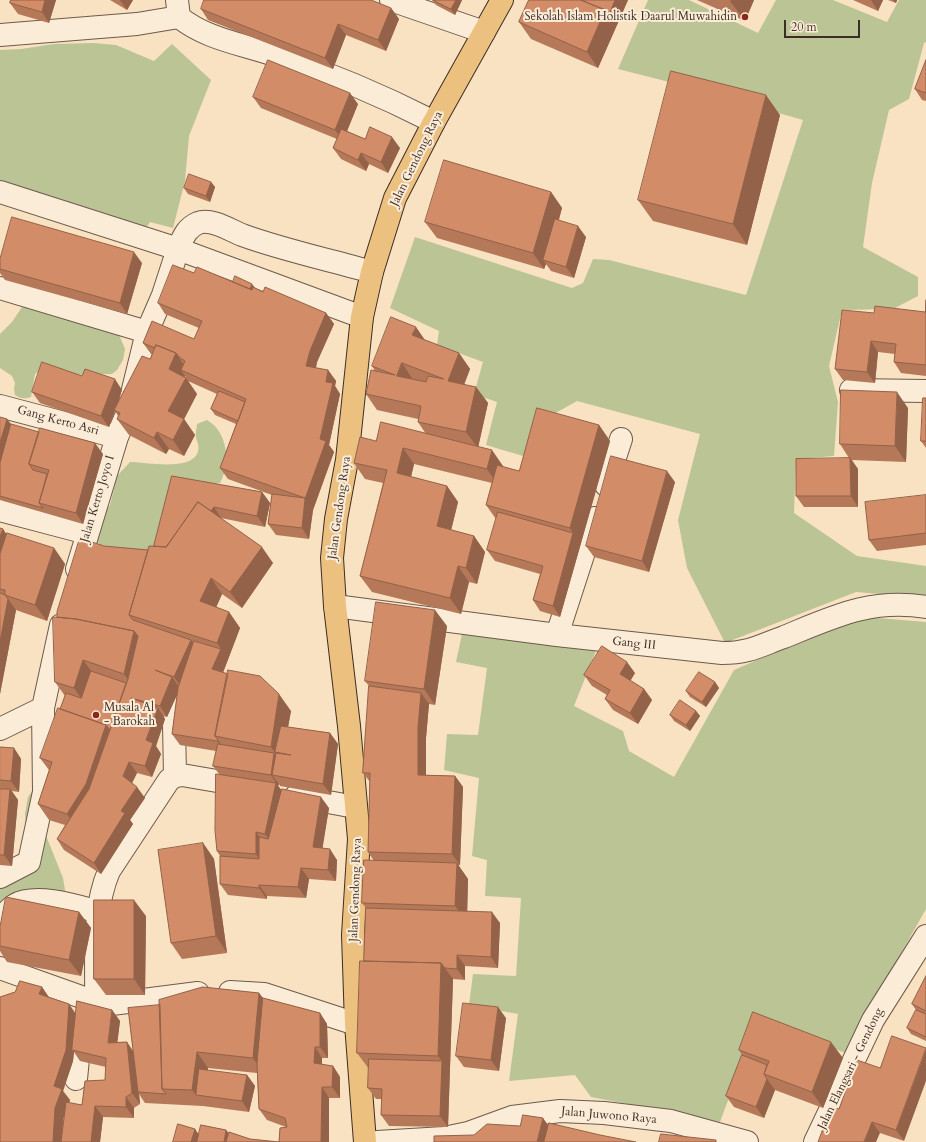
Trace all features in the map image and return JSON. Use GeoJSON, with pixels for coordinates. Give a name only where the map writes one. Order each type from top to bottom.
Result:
{"type":"FeatureCollection","features":[{"type":"Feature","properties":{"kind":"main road","name":"Jalan Gendong Raya"},"geometry":{"type":"LineString","coordinates":[[365,1142],[356,1024],[353,935],[359,839],[349,726],[335,606],[332,558],[336,519],[346,460],[362,317],[372,272],[395,198],[434,122],[502,0]]}},
{"type":"Feature","properties":{"kind":"street"},"geometry":{"type":"LineString","coordinates":[[391,0],[484,32]]}},
{"type":"Feature","properties":{"kind":"street"},"geometry":{"type":"LineString","coordinates":[[0,35],[137,24],[178,9],[188,25],[226,42],[274,55],[398,103],[434,122]]}},
{"type":"Feature","properties":{"kind":"street"},"geometry":{"type":"LineString","coordinates":[[0,192],[178,249],[362,317]]}},
{"type":"Feature","properties":{"kind":"street","name":"Jalan Kerto Joyo I"},"geometry":{"type":"LineString","coordinates":[[0,877],[29,862],[44,792],[43,708],[68,598],[117,437],[127,414],[147,332],[163,295],[185,232],[199,222],[210,222],[243,235],[372,272]]}},
{"type":"Feature","properties":{"kind":"street"},"geometry":{"type":"LineString","coordinates":[[0,288],[147,332]]}},
{"type":"Feature","properties":{"kind":"street"},"geometry":{"type":"LineString","coordinates":[[851,390],[926,392]]}},
{"type":"Feature","properties":{"kind":"street","name":"Gang Kerto Asri"},"geometry":{"type":"LineString","coordinates":[[0,406],[117,437]]}},
{"type":"Feature","properties":{"kind":"street"},"geometry":{"type":"LineString","coordinates":[[557,635],[621,439]]}},
{"type":"Feature","properties":{"kind":"street"},"geometry":{"type":"LineString","coordinates":[[0,510],[87,533]]}},
{"type":"Feature","properties":{"kind":"street","name":"Gang III"},"geometry":{"type":"LineString","coordinates":[[335,606],[557,635],[689,650],[741,653],[848,611],[898,604],[926,608]]}},
{"type":"Feature","properties":{"kind":"street"},"geometry":{"type":"LineString","coordinates":[[175,776],[175,712],[186,686]]}},
{"type":"Feature","properties":{"kind":"street"},"geometry":{"type":"LineString","coordinates":[[0,729],[43,708]]}},
{"type":"Feature","properties":{"kind":"street"},"geometry":{"type":"LineString","coordinates":[[76,1079],[90,1000],[98,912],[102,888],[108,872],[169,780],[175,776],[194,776],[355,807]]}},
{"type":"Feature","properties":{"kind":"street"},"geometry":{"type":"LineString","coordinates":[[0,921],[5,913],[16,904],[30,901],[72,904],[98,912]]}},
{"type":"Feature","properties":{"kind":"street","name":"Jalan Elangsari - Gendong"},"geometry":{"type":"LineString","coordinates":[[815,1142],[873,1020],[926,936]]}},
{"type":"Feature","properties":{"kind":"street"},"geometry":{"type":"LineString","coordinates":[[0,968],[104,1005],[219,991],[264,994],[356,1024]]}},
{"type":"Feature","properties":{"kind":"street","name":"Jalan Juwono Raya"},"geometry":{"type":"LineString","coordinates":[[377,1142],[444,1138],[468,1133],[512,1117],[549,1112],[604,1113],[669,1132],[747,1142]]}},
{"type":"Feature","properties":{"kind":"green space"},"geometry":{"type":"Polygon","coordinates":[[[648,0],[689,0],[758,33],[776,0],[833,0],[887,22],[899,0],[926,0],[926,42],[924,43],[909,99],[889,110],[872,183],[863,247],[918,277],[918,296],[893,309],[842,310],[829,366],[838,402],[834,456],[796,459],[794,513],[857,556],[926,566],[926,598],[856,592],[725,643],[687,568],[678,520],[700,434],[577,401],[536,424],[523,456],[486,445],[497,402],[474,394],[483,362],[437,345],[439,331],[390,308],[415,237],[572,288],[583,283],[593,259],[609,260],[746,295],[803,120],[677,84],[618,69],[648,0]]]}},
{"type":"Feature","properties":{"kind":"green space"},"geometry":{"type":"Polygon","coordinates":[[[94,43],[116,45],[154,61],[172,44],[211,80],[189,136],[185,181],[173,228],[150,222],[144,231],[0,186],[0,50],[21,49],[54,44],[94,43]]]}},
{"type":"Feature","properties":{"kind":"green space"},"geometry":{"type":"Polygon","coordinates":[[[22,307],[47,309],[118,332],[125,349],[123,360],[117,370],[112,374],[75,375],[45,367],[35,374],[31,397],[23,398],[15,395],[15,383],[12,376],[0,368],[0,334],[12,322],[22,307]]]}},
{"type":"Feature","properties":{"kind":"green space"},"geometry":{"type":"Polygon","coordinates":[[[207,420],[214,425],[219,432],[226,448],[226,466],[223,475],[220,483],[208,485],[158,553],[100,545],[95,541],[103,515],[110,505],[117,476],[130,462],[179,464],[188,462],[194,458],[198,451],[196,438],[197,424],[207,420]]]}},
{"type":"Feature","properties":{"kind":"green space"},"geometry":{"type":"Polygon","coordinates":[[[866,617],[926,622],[926,909],[845,1053],[759,1017],[720,1122],[591,1097],[575,1075],[509,1081],[518,1014],[469,1005],[473,974],[516,976],[521,898],[485,896],[487,860],[472,856],[479,778],[444,770],[447,734],[478,735],[487,668],[456,662],[463,629],[597,648],[574,706],[623,731],[629,751],[674,777],[734,670],[778,651],[821,628],[866,617]]]}},
{"type":"Feature","properties":{"kind":"green space"},"geometry":{"type":"Polygon","coordinates":[[[33,785],[45,833],[63,878],[66,896],[0,929],[0,875],[19,866],[26,832],[25,814],[28,797],[33,790],[33,785]]]}},
{"type":"Feature","properties":{"kind":"building"},"geometry":{"type":"Polygon","coordinates":[[[11,0],[45,0],[42,12],[10,3],[11,0]]]}},
{"type":"Feature","properties":{"kind":"building"},"geometry":{"type":"Polygon","coordinates":[[[204,0],[371,0],[391,8],[378,40],[338,24],[325,58],[201,9],[204,0]]]}},
{"type":"Feature","properties":{"kind":"building"},"geometry":{"type":"Polygon","coordinates":[[[433,0],[456,0],[451,9],[433,0]]]}},
{"type":"Feature","properties":{"kind":"building"},"geometry":{"type":"Polygon","coordinates":[[[529,0],[581,0],[605,10],[587,52],[519,22],[529,0]]]}},
{"type":"Feature","properties":{"kind":"building"},"geometry":{"type":"Polygon","coordinates":[[[581,0],[615,0],[609,15],[605,10],[581,0]]]}},
{"type":"Feature","properties":{"kind":"building"},"geometry":{"type":"Polygon","coordinates":[[[268,60],[350,93],[335,130],[253,97],[268,60]]]}},
{"type":"Feature","properties":{"kind":"building"},"geometry":{"type":"Polygon","coordinates":[[[926,60],[926,93],[915,89],[926,60]]]}},
{"type":"Feature","properties":{"kind":"building"},"geometry":{"type":"Polygon","coordinates":[[[671,71],[766,95],[733,224],[638,200],[671,71]]]}},
{"type":"Feature","properties":{"kind":"building"},"geometry":{"type":"Polygon","coordinates":[[[370,127],[392,137],[381,162],[361,153],[358,160],[333,148],[341,129],[365,139],[370,127]]]}},
{"type":"Feature","properties":{"kind":"building"},"geometry":{"type":"Polygon","coordinates":[[[444,160],[551,192],[533,253],[425,222],[444,160]]]}},
{"type":"Feature","properties":{"kind":"building"},"geometry":{"type":"Polygon","coordinates":[[[189,174],[211,182],[206,196],[184,188],[189,174]]]}},
{"type":"Feature","properties":{"kind":"building"},"geometry":{"type":"Polygon","coordinates":[[[12,217],[134,252],[120,303],[0,269],[0,259],[12,217]]]}},
{"type":"Feature","properties":{"kind":"building"},"geometry":{"type":"Polygon","coordinates":[[[555,219],[578,226],[566,267],[543,260],[555,219]]]}},
{"type":"Feature","properties":{"kind":"building"},"geometry":{"type":"Polygon","coordinates":[[[173,265],[194,273],[197,267],[252,290],[253,287],[263,292],[265,287],[326,313],[310,351],[306,366],[328,370],[326,382],[333,383],[320,439],[326,441],[305,499],[302,528],[268,524],[272,494],[305,498],[220,468],[246,399],[181,370],[185,361],[176,353],[156,345],[155,348],[143,343],[152,321],[194,339],[202,321],[158,303],[173,265]]]}},
{"type":"Feature","properties":{"kind":"building"},"geometry":{"type":"Polygon","coordinates":[[[235,276],[252,284],[250,289],[233,282],[235,276]]]}},
{"type":"Feature","properties":{"kind":"building"},"geometry":{"type":"Polygon","coordinates":[[[926,300],[926,365],[894,362],[896,344],[871,341],[867,372],[835,369],[842,310],[874,313],[875,306],[925,312],[926,300]]]}},
{"type":"Feature","properties":{"kind":"building"},"geometry":{"type":"Polygon","coordinates":[[[391,317],[416,327],[412,335],[459,353],[448,381],[476,387],[466,432],[418,422],[421,406],[366,394],[371,370],[395,375],[372,366],[391,317]],[[402,363],[397,376],[426,382],[428,376],[444,379],[402,363]]]}},
{"type":"Feature","properties":{"kind":"building"},"geometry":{"type":"Polygon","coordinates":[[[156,345],[176,353],[169,369],[186,378],[168,411],[184,419],[173,440],[157,432],[154,438],[117,419],[120,413],[114,410],[142,356],[150,359],[156,345]]]}},
{"type":"Feature","properties":{"kind":"building"},"geometry":{"type":"Polygon","coordinates":[[[42,362],[82,376],[85,369],[115,379],[101,416],[32,392],[42,362]]]}},
{"type":"Feature","properties":{"kind":"building"},"geometry":{"type":"Polygon","coordinates":[[[841,390],[897,392],[895,446],[840,444],[841,390]]]}},
{"type":"Feature","properties":{"kind":"building"},"geometry":{"type":"Polygon","coordinates":[[[219,391],[245,402],[238,421],[211,409],[219,391]]]}},
{"type":"Feature","properties":{"kind":"building"},"geometry":{"type":"Polygon","coordinates":[[[923,398],[926,398],[926,441],[921,441],[923,398]]]}},
{"type":"Feature","properties":{"kind":"building"},"geometry":{"type":"Polygon","coordinates":[[[537,408],[599,425],[570,528],[486,505],[497,465],[519,471],[537,408]]]}},
{"type":"Feature","properties":{"kind":"building"},"geometry":{"type":"Polygon","coordinates":[[[0,417],[7,419],[0,443],[0,417]]]}},
{"type":"Feature","properties":{"kind":"building"},"geometry":{"type":"Polygon","coordinates":[[[381,422],[492,450],[487,469],[403,448],[397,473],[447,486],[437,526],[474,536],[466,568],[458,566],[450,598],[360,576],[387,470],[354,463],[360,437],[376,441],[381,422]]]}},
{"type":"Feature","properties":{"kind":"building"},"geometry":{"type":"Polygon","coordinates":[[[11,424],[39,432],[29,464],[33,470],[47,474],[39,503],[43,508],[0,496],[0,463],[11,424]]]}},
{"type":"Feature","properties":{"kind":"building"},"geometry":{"type":"Polygon","coordinates":[[[40,428],[95,443],[76,513],[39,503],[49,470],[29,464],[40,428]]]}},
{"type":"Feature","properties":{"kind":"building"},"geometry":{"type":"Polygon","coordinates":[[[611,456],[667,471],[642,561],[586,546],[611,456]]]}},
{"type":"Feature","properties":{"kind":"building"},"geometry":{"type":"Polygon","coordinates":[[[850,458],[851,496],[796,496],[796,459],[850,458]]]}},
{"type":"Feature","properties":{"kind":"building"},"geometry":{"type":"Polygon","coordinates":[[[172,476],[262,492],[257,516],[214,507],[211,511],[198,502],[166,547],[154,546],[172,476]]]}},
{"type":"Feature","properties":{"kind":"building"},"geometry":{"type":"Polygon","coordinates":[[[926,495],[926,533],[869,540],[865,502],[926,495]]]}},
{"type":"Feature","properties":{"kind":"building"},"geometry":{"type":"Polygon","coordinates":[[[198,502],[262,547],[230,592],[211,578],[200,601],[229,612],[217,643],[129,615],[149,546],[166,547],[198,502]]]}},
{"type":"Feature","properties":{"kind":"building"},"geometry":{"type":"Polygon","coordinates":[[[498,512],[573,533],[553,606],[533,600],[543,566],[487,550],[498,512]]]}},
{"type":"Feature","properties":{"kind":"building"},"geometry":{"type":"Polygon","coordinates":[[[0,528],[3,529],[0,537],[0,528]]]}},
{"type":"Feature","properties":{"kind":"building"},"geometry":{"type":"Polygon","coordinates":[[[7,533],[54,548],[35,605],[5,595],[5,590],[0,589],[0,554],[7,533]]]}},
{"type":"Feature","properties":{"kind":"building"},"geometry":{"type":"Polygon","coordinates":[[[80,538],[104,546],[148,550],[129,615],[133,620],[191,640],[174,677],[155,670],[172,677],[160,706],[131,698],[158,708],[146,740],[153,743],[145,766],[129,762],[123,776],[137,787],[121,811],[125,813],[94,863],[57,839],[89,789],[128,679],[138,636],[134,631],[76,619],[57,617],[57,612],[80,538]]]}},
{"type":"Feature","properties":{"kind":"building"},"geometry":{"type":"Polygon","coordinates":[[[0,593],[5,595],[8,599],[0,642],[0,593]]]}},
{"type":"Feature","properties":{"kind":"building"},"geometry":{"type":"Polygon","coordinates":[[[376,602],[435,610],[424,689],[365,681],[376,602]]]}},
{"type":"Feature","properties":{"kind":"building"},"geometry":{"type":"Polygon","coordinates":[[[53,617],[76,619],[134,631],[124,674],[83,660],[74,688],[55,682],[53,617]]]}},
{"type":"Feature","properties":{"kind":"building"},"geometry":{"type":"Polygon","coordinates":[[[194,641],[221,649],[212,669],[228,674],[215,736],[218,740],[217,741],[172,734],[178,688],[194,641]]]}},
{"type":"Feature","properties":{"kind":"building"},"geometry":{"type":"Polygon","coordinates":[[[602,646],[627,662],[620,674],[644,689],[630,713],[605,699],[610,690],[584,675],[602,646]]]}},
{"type":"Feature","properties":{"kind":"building"},"geometry":{"type":"Polygon","coordinates":[[[228,670],[260,676],[279,694],[271,747],[215,736],[228,670]]]}},
{"type":"Feature","properties":{"kind":"building"},"geometry":{"type":"Polygon","coordinates":[[[91,671],[126,683],[110,730],[106,725],[60,709],[66,693],[81,698],[91,671]]]}},
{"type":"Feature","properties":{"kind":"building"},"geometry":{"type":"Polygon","coordinates":[[[699,672],[715,682],[702,702],[686,691],[699,672]]]}},
{"type":"Feature","properties":{"kind":"building"},"geometry":{"type":"Polygon","coordinates":[[[369,686],[421,693],[418,727],[418,775],[455,776],[452,854],[368,852],[370,773],[363,773],[369,686]]]}},
{"type":"Feature","properties":{"kind":"building"},"geometry":{"type":"Polygon","coordinates":[[[680,700],[696,711],[686,725],[670,715],[680,700]]]}},
{"type":"Feature","properties":{"kind":"building"},"geometry":{"type":"Polygon","coordinates":[[[58,708],[106,725],[86,784],[67,814],[38,804],[52,762],[40,758],[58,708]]]}},
{"type":"Feature","properties":{"kind":"building"},"geometry":{"type":"Polygon","coordinates":[[[281,726],[330,733],[323,784],[272,775],[276,753],[291,755],[275,752],[281,726]]]}},
{"type":"Feature","properties":{"kind":"building"},"geometry":{"type":"Polygon","coordinates":[[[218,744],[274,753],[271,775],[213,766],[218,744]]]}},
{"type":"Feature","properties":{"kind":"building"},"geometry":{"type":"Polygon","coordinates":[[[0,747],[14,748],[11,781],[0,780],[0,747]]]}},
{"type":"Feature","properties":{"kind":"building"},"geometry":{"type":"Polygon","coordinates":[[[216,774],[276,783],[265,834],[256,832],[256,854],[217,851],[215,831],[216,774]]]}},
{"type":"Feature","properties":{"kind":"building"},"geometry":{"type":"Polygon","coordinates":[[[0,789],[10,789],[4,855],[0,855],[0,789]]]}},
{"type":"Feature","properties":{"kind":"building"},"geometry":{"type":"Polygon","coordinates":[[[282,789],[321,797],[313,847],[330,849],[328,870],[301,868],[298,887],[259,885],[259,888],[220,884],[220,856],[259,859],[259,837],[268,839],[282,789]]]}},
{"type":"Feature","properties":{"kind":"building"},"geometry":{"type":"Polygon","coordinates":[[[203,843],[216,936],[171,943],[158,850],[203,843]]]}},
{"type":"Feature","properties":{"kind":"building"},"geometry":{"type":"Polygon","coordinates":[[[364,860],[457,863],[455,906],[362,903],[364,860]]]}},
{"type":"Feature","properties":{"kind":"building"},"geometry":{"type":"Polygon","coordinates":[[[6,897],[79,912],[69,960],[0,946],[0,927],[6,897]]]}},
{"type":"Feature","properties":{"kind":"building"},"geometry":{"type":"Polygon","coordinates":[[[94,900],[134,900],[134,979],[94,979],[94,900]]]}},
{"type":"Feature","properties":{"kind":"building"},"geometry":{"type":"Polygon","coordinates":[[[366,908],[492,912],[491,957],[457,955],[457,969],[445,968],[441,963],[364,961],[366,908]]]}},
{"type":"Feature","properties":{"kind":"building"},"geometry":{"type":"Polygon","coordinates":[[[360,961],[441,963],[438,1056],[357,1053],[360,961]]]}},
{"type":"Feature","properties":{"kind":"building"},"geometry":{"type":"Polygon","coordinates":[[[926,976],[926,1011],[912,1004],[926,976]]]}},
{"type":"Feature","properties":{"kind":"building"},"geometry":{"type":"Polygon","coordinates":[[[20,981],[42,987],[39,994],[69,1004],[66,1050],[54,1086],[62,1089],[55,1108],[53,1142],[0,1142],[0,997],[15,992],[20,981]]]}},
{"type":"Feature","properties":{"kind":"building"},"geometry":{"type":"Polygon","coordinates":[[[203,987],[259,993],[253,1058],[197,1052],[192,1090],[162,1089],[159,1000],[203,987]]]}},
{"type":"Feature","properties":{"kind":"building"},"geometry":{"type":"Polygon","coordinates":[[[263,998],[320,1013],[320,1047],[315,1047],[314,1063],[333,1066],[332,1087],[322,1087],[321,1142],[279,1142],[280,1128],[287,1127],[285,1118],[259,1109],[257,1063],[263,998]]]}},
{"type":"Feature","properties":{"kind":"building"},"geometry":{"type":"Polygon","coordinates":[[[77,1001],[112,1010],[108,1043],[127,1042],[132,1093],[126,1097],[126,1107],[95,1106],[91,1142],[61,1142],[66,1102],[82,1105],[85,1081],[105,1080],[106,1058],[72,1050],[77,1001]]]}},
{"type":"Feature","properties":{"kind":"building"},"geometry":{"type":"Polygon","coordinates":[[[463,1003],[498,1007],[491,1060],[456,1056],[463,1003]]]}},
{"type":"Feature","properties":{"kind":"building"},"geometry":{"type":"Polygon","coordinates":[[[160,1005],[162,1089],[166,1094],[138,1092],[128,1008],[160,1005]]]}},
{"type":"Feature","properties":{"kind":"building"},"geometry":{"type":"Polygon","coordinates":[[[916,1010],[926,1014],[926,1037],[907,1028],[916,1010]]]}},
{"type":"Feature","properties":{"kind":"building"},"geometry":{"type":"Polygon","coordinates":[[[753,1012],[831,1042],[812,1092],[764,1074],[769,1061],[739,1050],[753,1012]]]}},
{"type":"Feature","properties":{"kind":"building"},"geometry":{"type":"Polygon","coordinates":[[[892,1036],[926,1048],[896,1130],[872,1122],[864,1142],[818,1142],[831,1107],[839,1109],[857,1060],[880,1068],[892,1036]]]}},
{"type":"Feature","properties":{"kind":"building"},"geometry":{"type":"Polygon","coordinates":[[[742,1055],[767,1065],[764,1074],[767,1079],[756,1107],[726,1096],[742,1055]]]}},
{"type":"Feature","properties":{"kind":"building"},"geometry":{"type":"Polygon","coordinates":[[[369,1059],[442,1061],[440,1116],[381,1115],[382,1089],[368,1088],[369,1059]]]}},
{"type":"Feature","properties":{"kind":"building"},"geometry":{"type":"Polygon","coordinates":[[[199,1069],[247,1075],[242,1101],[196,1095],[199,1069]]]}},
{"type":"Feature","properties":{"kind":"building"},"geometry":{"type":"Polygon","coordinates":[[[523,1115],[543,1118],[537,1142],[434,1142],[434,1136],[474,1135],[487,1124],[520,1126],[523,1115]]]}},
{"type":"Feature","properties":{"kind":"building"},"geometry":{"type":"Polygon","coordinates":[[[549,1123],[600,1135],[636,1142],[544,1142],[549,1123]]]}},
{"type":"Feature","properties":{"kind":"building"},"geometry":{"type":"Polygon","coordinates":[[[178,1124],[195,1129],[191,1142],[173,1142],[178,1124]]]}},
{"type":"Feature","properties":{"kind":"building"},"geometry":{"type":"Polygon","coordinates":[[[201,1125],[226,1130],[224,1142],[197,1142],[201,1125]]]}},
{"type":"Feature","properties":{"kind":"building"},"geometry":{"type":"Polygon","coordinates":[[[229,1132],[250,1139],[279,1142],[226,1142],[229,1132]]]}},
{"type":"Feature","properties":{"kind":"building"},"geometry":{"type":"Polygon","coordinates":[[[661,1134],[716,1140],[716,1142],[659,1142],[661,1134]]]}},
{"type":"Feature","properties":{"kind":"place","name":"Sekolah Islam Holistik Daarul Muwahidin"},"geometry":{"type":"Point","coordinates":[745,17]}},
{"type":"Feature","properties":{"kind":"place","name":"Musala Al - Barokah"},"geometry":{"type":"Point","coordinates":[96,715]}}]}
